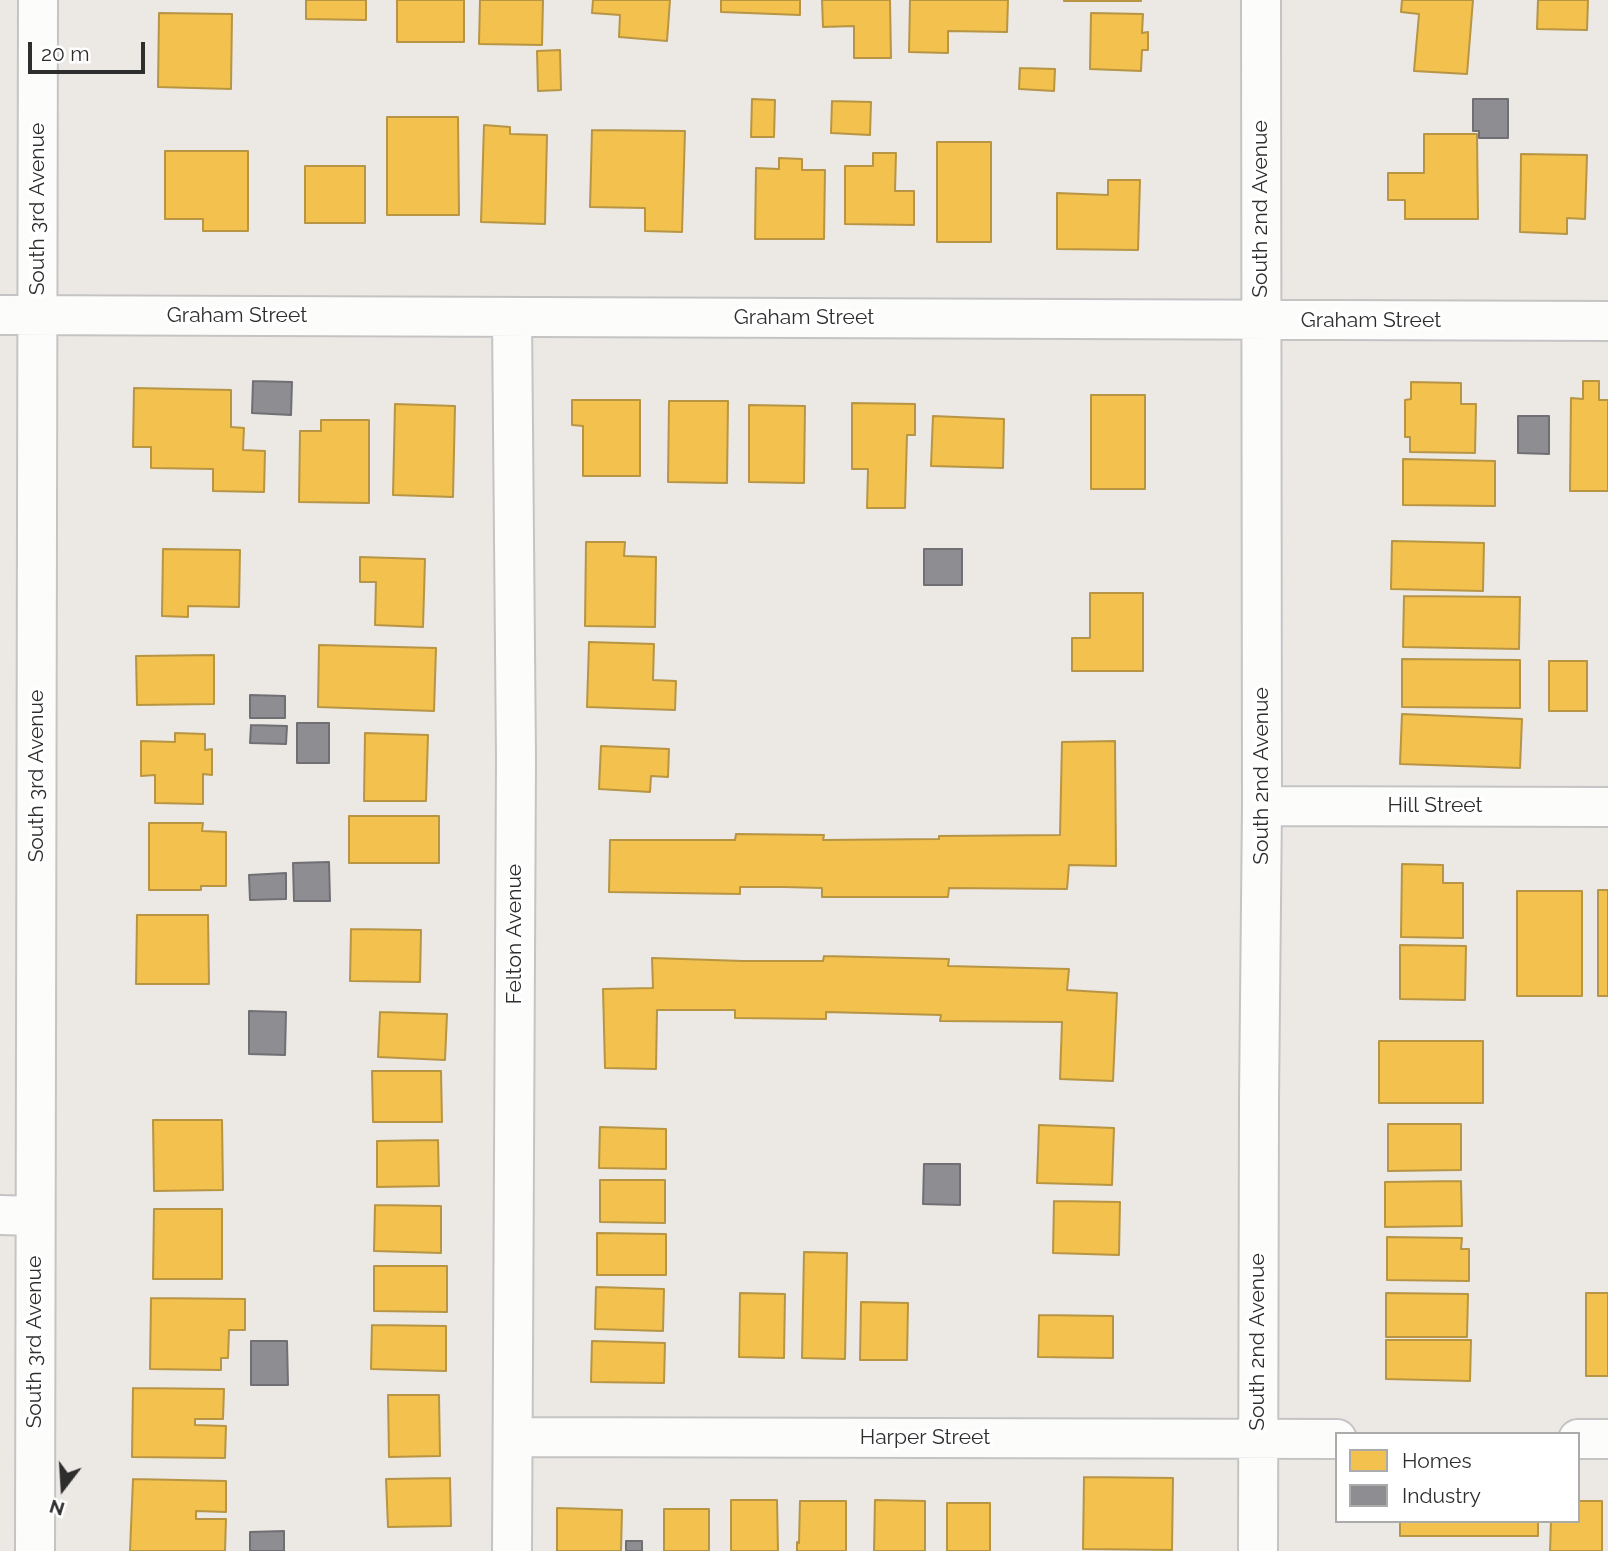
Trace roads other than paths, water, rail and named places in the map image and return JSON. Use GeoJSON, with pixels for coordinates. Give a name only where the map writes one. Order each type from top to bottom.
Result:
{"type":"FeatureCollection","features":[{"type":"Feature","properties":{"kind":"street","name":"South 3rd Avenue"},"geometry":{"type":"LineString","coordinates":[[34,1551],[18,1215],[38,315],[38,0]]}},
{"type":"Feature","properties":{"kind":"street","name":"South 2nd Avenue"},"geometry":{"type":"LineString","coordinates":[[1258,1551],[1262,806],[1261,0]]}},
{"type":"Feature","properties":{"kind":"street","name":"Graham Street"},"geometry":{"type":"LineString","coordinates":[[0,315],[1608,321]]}},
{"type":"Feature","properties":{"kind":"street","name":"Felton Avenue"},"geometry":{"type":"LineString","coordinates":[[512,317],[516,759],[512,1551]]}},
{"type":"Feature","properties":{"kind":"street","name":"Hill Street"},"geometry":{"type":"LineString","coordinates":[[1262,806],[1608,807]]}},
{"type":"Feature","properties":{"kind":"street","name":"Harper Street"},"geometry":{"type":"LineString","coordinates":[[514,1437],[1335,1439]]}},
{"type":"Feature","properties":{"kind":"street"},"geometry":{"type":"LineString","coordinates":[[1580,1439],[1608,1439]]}}]}
